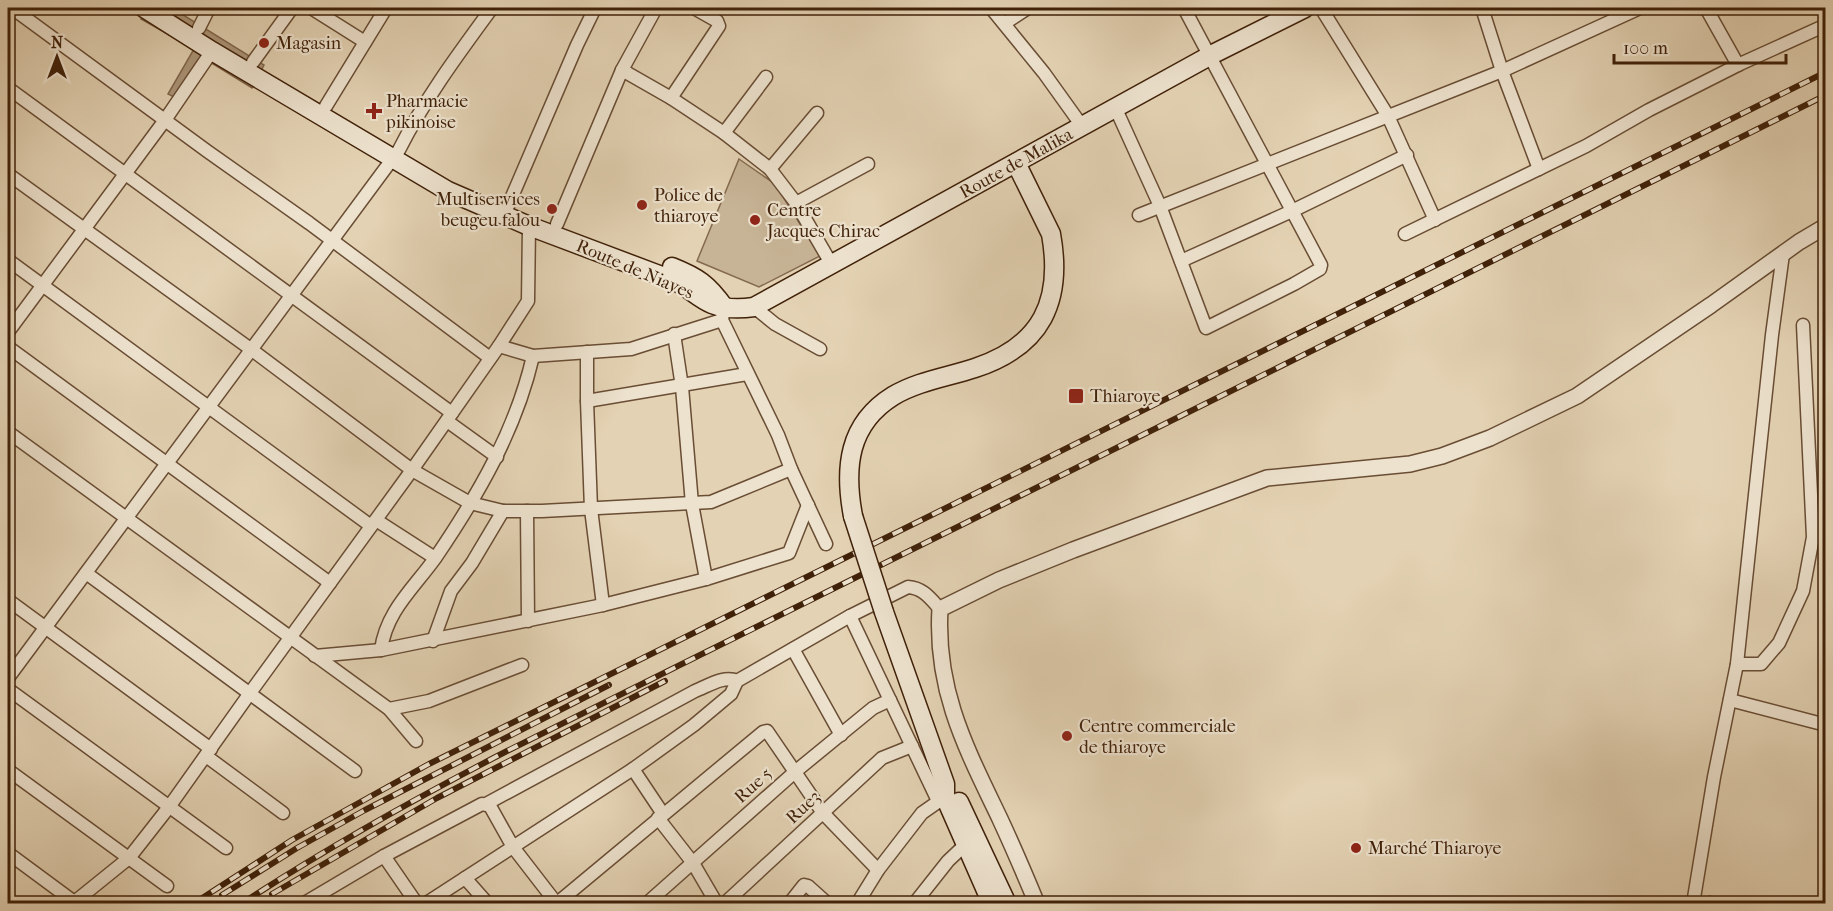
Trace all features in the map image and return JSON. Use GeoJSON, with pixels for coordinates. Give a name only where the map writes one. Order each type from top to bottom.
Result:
{"type":"FeatureCollection","features":[{"type":"Feature","properties":{"kind":"main road","name":"Route de Niayes"},"geometry":{"type":"LineString","coordinates":[[144,8],[212,51],[396,155],[508,206],[557,224],[675,281],[723,313]]}},
{"type":"Feature","properties":{"kind":"main road","name":"Route de Niayes"},"geometry":{"type":"LineString","coordinates":[[165,8],[326,106],[463,199],[529,226],[612,251]]}},
{"type":"Feature","properties":{"kind":"main road","name":"Route de Malika"},"geometry":{"type":"LineString","coordinates":[[723,313],[754,307],[832,266],[1210,55],[1305,8]]}},
{"type":"Feature","properties":{"kind":"main road"},"geometry":{"type":"LineString","coordinates":[[992,903],[943,794],[853,516],[848,490],[849,459],[862,427],[881,404],[912,387],[975,368],[1008,354],[1034,331],[1044,316],[1054,284],[1051,234],[1016,163]]}},
{"type":"Feature","properties":{"kind":"main road"},"geometry":{"type":"LineString","coordinates":[[943,794],[954,793],[970,822],[1007,903]]}},
{"type":"Feature","properties":{"kind":"street"},"geometry":{"type":"LineString","coordinates":[[12,8],[490,358]]}},
{"type":"Feature","properties":{"kind":"street"},"geometry":{"type":"LineString","coordinates":[[199,28],[209,8]]}},
{"type":"Feature","properties":{"kind":"street"},"geometry":{"type":"LineString","coordinates":[[253,62],[291,8]]}},
{"type":"Feature","properties":{"kind":"street"},"geometry":{"type":"LineString","coordinates":[[311,8],[365,42]]}},
{"type":"Feature","properties":{"kind":"street"},"geometry":{"type":"LineString","coordinates":[[326,106],[386,8]]}},
{"type":"Feature","properties":{"kind":"street"},"geometry":{"type":"LineString","coordinates":[[8,678],[396,155],[444,76],[492,8]]}},
{"type":"Feature","properties":{"kind":"street"},"geometry":{"type":"LineString","coordinates":[[508,206],[595,8]]}},
{"type":"Feature","properties":{"kind":"street"},"geometry":{"type":"LineString","coordinates":[[557,224],[622,69],[656,8]]}},
{"type":"Feature","properties":{"kind":"street"},"geometry":{"type":"LineString","coordinates":[[671,98],[719,26],[717,21],[694,8]]}},
{"type":"Feature","properties":{"kind":"street"},"geometry":{"type":"LineString","coordinates":[[991,8],[1005,22],[1082,126]]}},
{"type":"Feature","properties":{"kind":"street"},"geometry":{"type":"LineString","coordinates":[[1005,22],[1028,8]]}},
{"type":"Feature","properties":{"kind":"street"},"geometry":{"type":"LineString","coordinates":[[1115,107],[1160,206],[1206,327],[1320,269],[1321,265],[1184,8]]}},
{"type":"Feature","properties":{"kind":"street"},"geometry":{"type":"LineString","coordinates":[[1321,8],[1388,116],[1435,220]]}},
{"type":"Feature","properties":{"kind":"street"},"geometry":{"type":"LineString","coordinates":[[1482,8],[1502,71],[1539,169]]}},
{"type":"Feature","properties":{"kind":"street"},"geometry":{"type":"LineString","coordinates":[[1139,215],[1502,71],[1640,8]]}},
{"type":"Feature","properties":{"kind":"street"},"geometry":{"type":"LineString","coordinates":[[1706,8],[1738,65]]}},
{"type":"Feature","properties":{"kind":"street"},"geometry":{"type":"LineString","coordinates":[[1405,234],[1539,169],[1738,65],[1826,25]]}},
{"type":"Feature","properties":{"kind":"street"},"geometry":{"type":"LineString","coordinates":[[8,332],[165,120],[212,51]]}},
{"type":"Feature","properties":{"kind":"street"},"geometry":{"type":"LineString","coordinates":[[622,69],[724,133],[770,169],[796,202],[832,266]]}},
{"type":"Feature","properties":{"kind":"street"},"geometry":{"type":"LineString","coordinates":[[724,133],[766,77]]}},
{"type":"Feature","properties":{"kind":"street"},"geometry":{"type":"LineString","coordinates":[[8,88],[291,296],[449,417],[497,457]]}},
{"type":"Feature","properties":{"kind":"street"},"geometry":{"type":"LineString","coordinates":[[770,169],[817,112]]}},
{"type":"Feature","properties":{"kind":"street"},"geometry":{"type":"LineString","coordinates":[[1181,261],[1292,211],[1407,155]]}},
{"type":"Feature","properties":{"kind":"street"},"geometry":{"type":"LineString","coordinates":[[796,202],[868,164]]}},
{"type":"Feature","properties":{"kind":"street"},"geometry":{"type":"LineString","coordinates":[[8,174],[252,350],[412,470],[470,503],[503,511],[527,511],[711,502],[791,468]]}},
{"type":"Feature","properties":{"kind":"street"},"geometry":{"type":"LineString","coordinates":[[8,853],[74,903],[129,858],[169,807],[412,470],[528,301],[529,226]]}},
{"type":"Feature","properties":{"kind":"street"},"geometry":{"type":"LineString","coordinates":[[940,609],[999,580],[1062,554],[1267,478],[1410,464],[1442,456],[1490,438],[1576,396],[1799,242],[1826,226]]}},
{"type":"Feature","properties":{"kind":"street"},"geometry":{"type":"LineString","coordinates":[[1693,903],[1714,777],[1737,664],[1772,335],[1783,254]]}},
{"type":"Feature","properties":{"kind":"street"},"geometry":{"type":"LineString","coordinates":[[8,260],[373,523],[435,558]]}},
{"type":"Feature","properties":{"kind":"street"},"geometry":{"type":"LineString","coordinates":[[754,307],[775,324],[820,349]]}},
{"type":"Feature","properties":{"kind":"street"},"geometry":{"type":"LineString","coordinates":[[499,346],[533,356],[631,349],[723,313],[747,374],[778,435],[826,544]]}},
{"type":"Feature","properties":{"kind":"street"},"geometry":{"type":"LineString","coordinates":[[1737,664],[1761,664],[1779,643],[1803,591],[1819,538],[1803,325]]}},
{"type":"Feature","properties":{"kind":"street"},"geometry":{"type":"LineString","coordinates":[[674,334],[682,387],[692,504],[706,579]]}},
{"type":"Feature","properties":{"kind":"street"},"geometry":{"type":"LineString","coordinates":[[8,347],[330,583]]}},
{"type":"Feature","properties":{"kind":"street"},"geometry":{"type":"LineString","coordinates":[[587,352],[591,509],[603,605]]}},
{"type":"Feature","properties":{"kind":"street"},"geometry":{"type":"LineString","coordinates":[[381,650],[383,636],[396,606],[435,558],[497,457],[525,389],[533,356]]}},
{"type":"Feature","properties":{"kind":"street"},"geometry":{"type":"LineString","coordinates":[[587,401],[682,387],[747,374]]}},
{"type":"Feature","properties":{"kind":"street"},"geometry":{"type":"LineString","coordinates":[[8,432],[389,709],[416,741]]}},
{"type":"Feature","properties":{"kind":"street"},"geometry":{"type":"LineString","coordinates":[[315,656],[381,650],[433,641],[603,605],[706,579],[789,553],[808,505]]}},
{"type":"Feature","properties":{"kind":"street"},"geometry":{"type":"LineString","coordinates":[[433,641],[452,591],[503,511]]}},
{"type":"Feature","properties":{"kind":"street"},"geometry":{"type":"LineString","coordinates":[[527,511],[528,621]]}},
{"type":"Feature","properties":{"kind":"street"},"geometry":{"type":"LineString","coordinates":[[86,573],[355,771]]}},
{"type":"Feature","properties":{"kind":"street"},"geometry":{"type":"LineString","coordinates":[[425,903],[633,769],[694,725],[731,694],[737,681],[850,616],[908,587],[917,588],[926,594],[940,609],[938,639],[943,677],[954,716],[972,761],[1037,903]]}},
{"type":"Feature","properties":{"kind":"street"},"geometry":{"type":"LineString","coordinates":[[8,600],[208,752],[283,813]]}},
{"type":"Feature","properties":{"kind":"street"},"geometry":{"type":"LineString","coordinates":[[850,616],[912,746],[943,794],[922,813],[878,870],[857,903]]}},
{"type":"Feature","properties":{"kind":"street"},"geometry":{"type":"LineString","coordinates":[[793,649],[841,735]]}},
{"type":"Feature","properties":{"kind":"street"},"geometry":{"type":"LineString","coordinates":[[389,709],[429,701],[522,665]]}},
{"type":"Feature","properties":{"kind":"street"},"geometry":{"type":"LineString","coordinates":[[303,903],[384,856],[482,804],[486,804],[695,691],[724,679],[731,678],[737,681]]}},
{"type":"Feature","properties":{"kind":"street"},"geometry":{"type":"LineString","coordinates":[[8,689],[226,848]]}},
{"type":"Feature","properties":{"kind":"street","name":"Rue 5"},"geometry":{"type":"LineString","coordinates":[[646,903],[795,771],[873,708],[890,700]]}},
{"type":"Feature","properties":{"kind":"street"},"geometry":{"type":"LineString","coordinates":[[1730,700],[1826,724]]}},
{"type":"Feature","properties":{"kind":"street"},"geometry":{"type":"LineString","coordinates":[[486,804],[490,806],[513,847],[556,903],[763,732],[767,732],[771,734],[824,813],[878,870]]}},
{"type":"Feature","properties":{"kind":"street","name":"Rue3"},"geometry":{"type":"LineString","coordinates":[[724,903],[882,758],[912,746]]}},
{"type":"Feature","properties":{"kind":"street"},"geometry":{"type":"LineString","coordinates":[[633,769],[717,903]]}},
{"type":"Feature","properties":{"kind":"street"},"geometry":{"type":"LineString","coordinates":[[8,770],[167,886]]}},
{"type":"Feature","properties":{"kind":"street"},"geometry":{"type":"LineString","coordinates":[[914,903],[948,861],[966,844]]}},
{"type":"Feature","properties":{"kind":"street"},"geometry":{"type":"LineString","coordinates":[[384,856],[417,903]]}},
{"type":"Feature","properties":{"kind":"street"},"geometry":{"type":"LineString","coordinates":[[465,878],[488,903]]}},
{"type":"Feature","properties":{"kind":"street"},"geometry":{"type":"LineString","coordinates":[[789,903],[804,885],[828,903]]}},
{"type":"Feature","properties":{"kind":"shaded area"},"geometry":{"type":"Polygon","coordinates":[[[148,8],[172,8],[264,65],[252,88],[210,62],[180,100],[168,94],[194,49],[141,19],[148,8]]]}},
{"type":"Feature","properties":{"kind":"shaded area","name":"Centre Jacques Chirac"},"geometry":{"type":"Polygon","coordinates":[[[739,159],[775,184],[820,256],[759,287],[697,261],[739,159]]]}},
{"type":"Feature","properties":{"kind":"shaded area"},"geometry":{"type":"Polygon","coordinates":[[[1709,896],[1744,902],[1708,903],[1709,896]]]}},
{"type":"Feature","properties":{"kind":"railway"},"geometry":{"type":"LineString","coordinates":[[193,904],[292,840],[429,764],[1826,72]]}},
{"type":"Feature","properties":{"kind":"railway"},"geometry":{"type":"LineString","coordinates":[[241,904],[372,824],[507,751],[1826,95]]}},
{"type":"Feature","properties":{"kind":"railway"},"geometry":{"type":"LineString","coordinates":[[272,894],[437,798],[665,681]]}},
{"type":"Feature","properties":{"kind":"railway"},"geometry":{"type":"LineString","coordinates":[[222,895],[297,848],[365,810],[609,685]]}},
{"type":"Feature","properties":{"kind":"place","name":"Magasin"},"geometry":{"type":"Point","coordinates":[264,43]}},
{"type":"Feature","properties":{"kind":"place","name":"Pharmacie pikinoise"},"geometry":{"type":"Point","coordinates":[374,111]}},
{"type":"Feature","properties":{"kind":"place","name":"Police de thiaroye"},"geometry":{"type":"Point","coordinates":[642,205]}},
{"type":"Feature","properties":{"kind":"place","name":"Multiservices beugeu falou"},"geometry":{"type":"Point","coordinates":[552,209]}},
{"type":"Feature","properties":{"kind":"place","name":"Centre Jacques Chirac"},"geometry":{"type":"Point","coordinates":[755,220]}},
{"type":"Feature","properties":{"kind":"place","name":"Thiaroye"},"geometry":{"type":"Point","coordinates":[1076,396]}},
{"type":"Feature","properties":{"kind":"place","name":"Centre commerciale de thiaroye"},"geometry":{"type":"Point","coordinates":[1067,736]}},
{"type":"Feature","properties":{"kind":"place","name":"Marché Thiaroye"},"geometry":{"type":"Point","coordinates":[1356,848]}}]}
